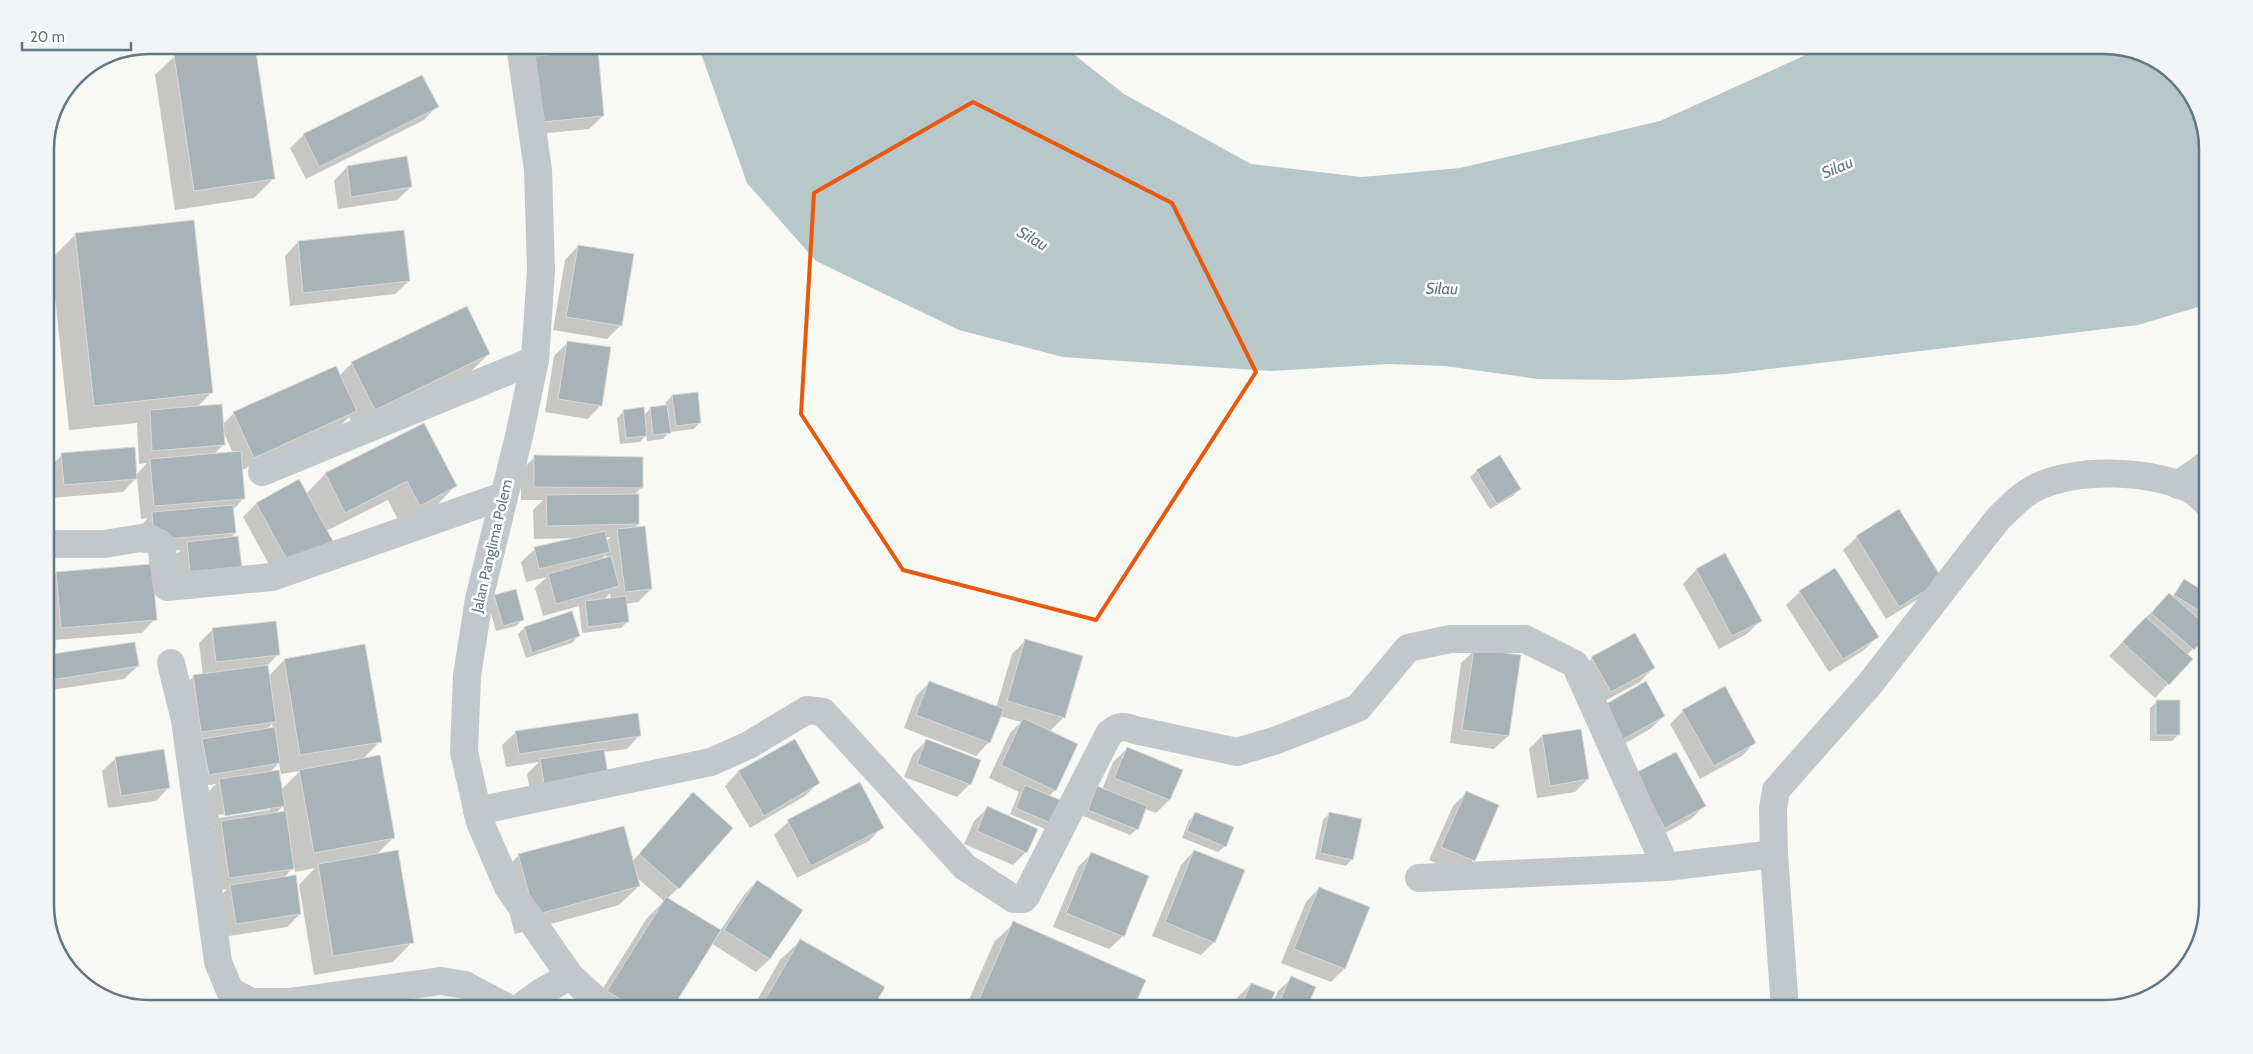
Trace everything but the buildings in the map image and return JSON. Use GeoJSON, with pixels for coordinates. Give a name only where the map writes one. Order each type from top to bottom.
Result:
{"type":"FeatureCollection","features":[{"type":"Feature","properties":{"kind":"street","name":"Jalan Panglima Polem"},"geometry":{"type":"LineString","coordinates":[[521,54],[538,170],[541,270],[536,360],[479,599],[467,676],[464,752],[477,811],[508,887],[570,976],[596,1000]]}},
{"type":"Feature","properties":{"kind":"street"},"geometry":{"type":"LineString","coordinates":[[262,472],[536,360]]}},
{"type":"Feature","properties":{"kind":"street"},"geometry":{"type":"LineString","coordinates":[[2178,485],[2199,470]]}},
{"type":"Feature","properties":{"kind":"street"},"geometry":{"type":"LineString","coordinates":[[1784,1000],[1772,809],[1776,790],[1869,685],[1997,520],[2015,502],[2038,487],[2072,476],[2129,474],[2162,479],[2192,490],[2199,496]]}},
{"type":"Feature","properties":{"kind":"street"},"geometry":{"type":"LineString","coordinates":[[54,544],[104,544],[146,537],[161,544],[167,588],[263,578],[272,577],[503,496]]}},
{"type":"Feature","properties":{"kind":"street"},"geometry":{"type":"LineString","coordinates":[[477,811],[711,762],[749,745],[806,710],[814,710],[823,712],[965,867],[1018,900],[1026,896],[1108,734],[1116,728],[1125,726],[1135,730],[1237,752],[1277,740],[1358,708],[1408,648],[1450,639],[1525,639],[1575,664],[1666,867]]}},
{"type":"Feature","properties":{"kind":"street"},"geometry":{"type":"LineString","coordinates":[[171,662],[185,720],[218,962],[230,991],[247,1000]]}},
{"type":"Feature","properties":{"kind":"street"},"geometry":{"type":"LineString","coordinates":[[1419,878],[1666,867],[1774,854]]}},
{"type":"Feature","properties":{"kind":"street"},"geometry":{"type":"LineString","coordinates":[[530,1000],[570,976]]}},
{"type":"Feature","properties":{"kind":"street"},"geometry":{"type":"LineString","coordinates":[[303,1000],[441,981],[465,985],[493,1000]]}},
{"type":"Feature","properties":{"kind":"highlighted area"},"geometry":{"type":"Polygon","coordinates":[[[973,102],[1172,203],[1256,372],[1096,620],[903,570],[801,414],[814,193],[973,102]]]}},
{"type":"Feature","properties":{"kind":"water","name":"Silau"},"geometry":{"type":"Polygon","coordinates":[[[701,54],[1073,54],[1124,94],[1251,164],[1362,177],[1460,168],[1660,121],[1808,54],[2111,54],[2141,61],[2162,73],[2180,91],[2192,112],[2199,142],[2199,307],[2138,325],[1727,374],[1621,380],[1538,379],[1445,366],[1389,364],[1270,371],[1063,357],[959,330],[816,261],[747,183],[701,54]]]}}]}
